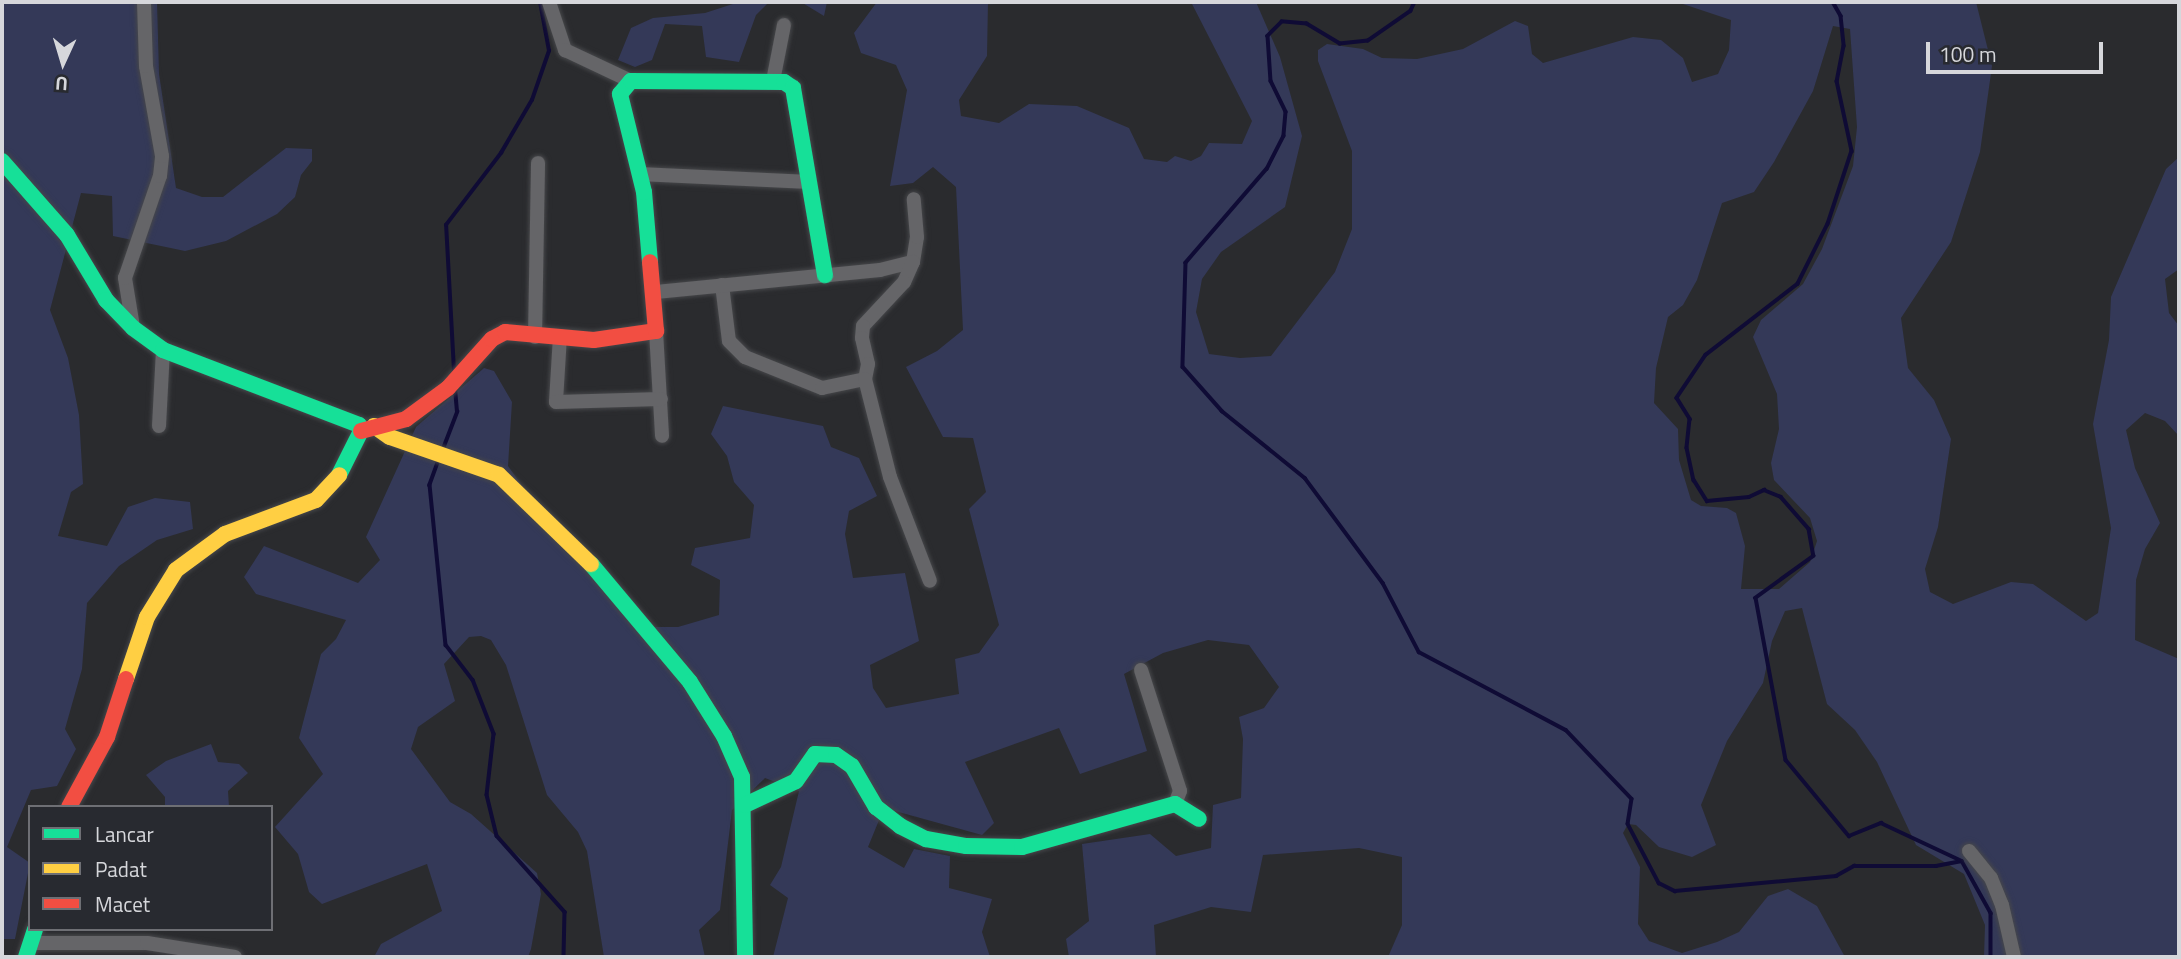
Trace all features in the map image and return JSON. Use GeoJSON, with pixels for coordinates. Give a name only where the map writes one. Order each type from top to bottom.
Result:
{"type":"FeatureCollection","features":[{"type":"Feature","properties":{"kind":"street"},"geometry":{"type":"LineString","coordinates":[[133,328],[125,278],[160,176],[162,156],[146,66],[144,2]]}},
{"type":"Feature","properties":{"kind":"street"},"geometry":{"type":"LineString","coordinates":[[549,2],[565,50],[631,81],[784,82],[797,97],[808,182],[825,275]]}},
{"type":"Feature","properties":{"kind":"street"},"geometry":{"type":"LineString","coordinates":[[773,81],[784,25]]}},
{"type":"Feature","properties":{"kind":"street"},"geometry":{"type":"LineString","coordinates":[[631,81],[620,94],[641,174],[656,292],[662,436]]}},
{"type":"Feature","properties":{"kind":"street"},"geometry":{"type":"LineString","coordinates":[[2,161],[68,235],[106,300],[133,328],[163,350],[334,413],[390,437],[426,446],[499,475],[645,621],[724,736],[742,777],[746,806],[745,957]]}},
{"type":"Feature","properties":{"kind":"street"},"geometry":{"type":"LineString","coordinates":[[535,337],[538,163]]}},
{"type":"Feature","properties":{"kind":"street"},"geometry":{"type":"LineString","coordinates":[[641,174],[808,182]]}},
{"type":"Feature","properties":{"kind":"street"},"geometry":{"type":"LineString","coordinates":[[915,198],[918,237],[913,262],[904,282],[863,326],[865,379],[890,477],[930,581]]}},
{"type":"Feature","properties":{"kind":"street"},"geometry":{"type":"LineString","coordinates":[[656,292],[825,275],[913,262]]}},
{"type":"Feature","properties":{"kind":"street"},"geometry":{"type":"LineString","coordinates":[[722,285],[729,341],[745,357],[822,388],[865,379]]}},
{"type":"Feature","properties":{"kind":"street"},"geometry":{"type":"LineString","coordinates":[[70,805],[107,737],[146,617],[160,590],[176,570],[225,534],[316,500],[339,475],[367,428],[406,419],[448,388],[498,335],[511,331],[535,337],[560,336],[594,340],[656,331]]}},
{"type":"Feature","properties":{"kind":"street"},"geometry":{"type":"LineString","coordinates":[[560,336],[556,402],[661,399]]}},
{"type":"Feature","properties":{"kind":"street"},"geometry":{"type":"LineString","coordinates":[[159,426],[163,350]]}},
{"type":"Feature","properties":{"kind":"street"},"geometry":{"type":"LineString","coordinates":[[1141,670],[1180,791],[1175,804]]}},
{"type":"Feature","properties":{"kind":"street"},"geometry":{"type":"LineString","coordinates":[[746,806],[796,781],[815,754],[836,755],[852,766],[876,807],[900,826],[926,839],[965,846],[1022,847],[1175,804],[1199,819]]}},
{"type":"Feature","properties":{"kind":"street"},"geometry":{"type":"LineString","coordinates":[[1969,852],[1991,878],[2003,905],[2014,957]]}},
{"type":"Feature","properties":{"kind":"street"},"geometry":{"type":"LineString","coordinates":[[31,943],[146,943],[235,957]]}},
{"type":"Feature","properties":{"kind":"shaded area"},"geometry":{"type":"Polygon","coordinates":[[[2,2],[157,2],[159,74],[176,188],[202,197],[223,197],[286,148],[312,149],[312,161],[301,175],[295,197],[277,214],[226,241],[185,251],[113,236],[112,196],[81,193],[50,310],[68,358],[79,415],[83,484],[71,492],[58,536],[107,546],[128,507],[155,498],[190,502],[193,529],[157,540],[119,566],[87,603],[82,669],[65,729],[76,749],[57,786],[31,790],[7,847],[28,862],[28,873],[15,939],[2,939],[2,2]]]}},
{"type":"Feature","properties":{"kind":"shaded area"},"geometry":{"type":"Polygon","coordinates":[[[739,2],[769,2],[756,15],[739,62],[706,57],[702,26],[665,24],[652,60],[635,67],[618,60],[631,28],[653,18],[705,13],[739,2]]]}},
{"type":"Feature","properties":{"kind":"shaded area"},"geometry":{"type":"Polygon","coordinates":[[[801,2],[827,2],[824,16],[801,2]]]}},
{"type":"Feature","properties":{"kind":"shaded area"},"geometry":{"type":"Polygon","coordinates":[[[877,2],[988,2],[987,56],[959,100],[961,116],[999,123],[1029,104],[1077,106],[1129,128],[1144,159],[1167,162],[1175,156],[1191,161],[1201,156],[1209,143],[1242,144],[1252,121],[1191,2],[1256,2],[1280,57],[1302,136],[1285,207],[1221,252],[1202,279],[1196,312],[1209,354],[1240,358],[1271,356],[1335,272],[1352,229],[1352,151],[1318,61],[1318,50],[1327,44],[1363,49],[1382,58],[1417,59],[1463,49],[1515,21],[1528,26],[1532,54],[1543,63],[1633,37],[1661,40],[1683,58],[1692,82],[1718,74],[1729,50],[1731,20],[1677,2],[1976,2],[1992,66],[1980,152],[1951,242],[1901,318],[1908,368],[1934,400],[1951,439],[1938,527],[1925,569],[1930,592],[1953,604],[2011,582],[2033,584],[2086,621],[2098,613],[2111,528],[2093,424],[2109,340],[2111,297],[2166,169],[2179,157],[2179,269],[2165,279],[2169,313],[2179,326],[2179,436],[2165,421],[2145,413],[2126,430],[2135,468],[2160,523],[2145,549],[2136,580],[2135,640],[2179,659],[2179,957],[1984,957],[1985,925],[1964,874],[1916,845],[1877,762],[1855,730],[1827,704],[1802,608],[1785,611],[1772,641],[1763,683],[1727,741],[1701,805],[1716,845],[1692,857],[1659,847],[1636,825],[1628,824],[1623,833],[1640,867],[1638,924],[1649,941],[1682,953],[1717,942],[1739,932],[1768,896],[1788,889],[1817,906],[1845,957],[1388,957],[1402,925],[1402,857],[1359,848],[1263,855],[1251,912],[1211,907],[1154,925],[1156,957],[1069,957],[1066,939],[1089,921],[1082,844],[1150,834],[1176,856],[1211,848],[1213,805],[1241,798],[1243,739],[1239,717],[1264,708],[1279,687],[1249,645],[1208,640],[1163,653],[1124,674],[1147,751],[1080,774],[1059,728],[965,762],[994,823],[982,835],[884,808],[868,847],[904,868],[914,849],[950,856],[949,888],[992,899],[982,932],[990,957],[773,957],[788,898],[770,885],[781,867],[799,791],[765,778],[732,810],[720,910],[699,930],[705,957],[604,957],[587,851],[578,832],[547,795],[506,665],[491,640],[481,636],[469,637],[444,664],[455,701],[418,727],[411,749],[450,802],[471,814],[537,873],[541,894],[531,949],[528,957],[374,957],[381,944],[442,911],[427,864],[322,904],[309,892],[298,854],[275,827],[323,774],[299,738],[321,654],[336,639],[346,620],[256,594],[244,577],[264,546],[358,583],[380,560],[366,537],[416,427],[484,368],[494,371],[512,402],[508,466],[565,546],[635,627],[678,627],[719,615],[720,580],[691,565],[695,548],[750,538],[754,505],[734,482],[727,456],[711,434],[723,406],[823,426],[831,447],[859,458],[877,496],[849,511],[845,534],[853,578],[905,573],[919,641],[870,665],[873,688],[886,708],[959,694],[955,659],[979,653],[999,625],[969,509],[986,492],[973,438],[943,437],[906,367],[937,351],[963,330],[956,187],[933,167],[913,183],[890,186],[907,90],[896,65],[861,53],[854,33],[877,2]],[[1833,26],[1813,91],[1774,162],[1754,192],[1722,203],[1697,280],[1683,305],[1668,317],[1656,368],[1654,403],[1678,429],[1679,460],[1691,500],[1701,506],[1727,508],[1736,513],[1745,546],[1741,589],[1779,589],[1810,562],[1817,541],[1810,518],[1774,480],[1771,463],[1779,429],[1777,394],[1753,337],[1761,320],[1803,284],[1822,249],[1853,166],[1857,127],[1850,29],[1833,26]]]}},
{"type":"Feature","properties":{"kind":"shaded area"},"geometry":{"type":"Polygon","coordinates":[[[211,744],[218,762],[239,764],[248,773],[228,791],[229,805],[165,805],[165,797],[146,775],[166,761],[211,744]]]}},
{"type":"Feature","properties":{"kind":"waterway"},"geometry":{"type":"LineString","coordinates":[[454,371],[446,225],[501,153],[532,100],[549,51],[540,2]]}},
{"type":"Feature","properties":{"kind":"waterway"},"geometry":{"type":"LineString","coordinates":[[1415,2],[1411,11],[1368,41],[1340,44],[1307,24],[1282,22],[1268,36],[1271,81],[1286,112],[1284,136],[1267,169],[1186,263],[1183,367],[1222,411],[1305,478],[1383,583],[1419,652],[1566,730],[1632,799],[1628,824],[1659,883],[1675,891],[1836,876],[1854,866],[1936,866],[1962,861]]}},
{"type":"Feature","properties":{"kind":"waterway"},"geometry":{"type":"LineString","coordinates":[[1833,2],[1841,16],[1844,46],[1837,81],[1852,151],[1828,224],[1798,284],[1706,355],[1677,398],[1690,419],[1687,448],[1694,480],[1707,501],[1749,497],[1764,490],[1781,497],[1809,529],[1814,556],[1756,598],[1786,760],[1849,836],[1881,823],[1962,861],[1991,913],[1991,957]]}},
{"type":"Feature","properties":{"kind":"waterway"},"geometry":{"type":"LineString","coordinates":[[443,449],[457,412],[455,389]]}},
{"type":"Feature","properties":{"kind":"waterway"},"geometry":{"type":"LineString","coordinates":[[439,460],[430,485],[446,645],[473,680],[494,734],[487,795],[497,836],[565,912],[564,957]]}},
{"type":"Feature","properties":{"kind":"traffic: fast"},"geometry":{"type":"LineString","coordinates":[[650,262],[644,192],[620,94],[631,81],[784,82],[793,88],[825,275]]}},
{"type":"Feature","properties":{"kind":"traffic: fast"},"geometry":{"type":"LineString","coordinates":[[2,161],[67,235],[106,300],[133,328],[163,350],[359,425],[361,431],[339,475]]}},
{"type":"Feature","properties":{"kind":"traffic: fast"},"geometry":{"type":"LineString","coordinates":[[591,564],[690,682],[724,736],[742,777],[745,957]]}},
{"type":"Feature","properties":{"kind":"traffic: fast"},"geometry":{"type":"LineString","coordinates":[[745,805],[796,781],[815,754],[836,755],[852,766],[876,807],[900,826],[926,839],[966,846],[1022,847],[1175,804],[1199,819]]}},
{"type":"Feature","properties":{"kind":"traffic: fast"},"geometry":{"type":"LineString","coordinates":[[26,957],[34,931]]}},
{"type":"Feature","properties":{"kind":"traffic: slow"},"geometry":{"type":"LineString","coordinates":[[374,426],[390,437],[499,475],[591,564]]}},
{"type":"Feature","properties":{"kind":"traffic: slow"},"geometry":{"type":"LineString","coordinates":[[126,679],[147,617],[176,570],[225,534],[316,500],[339,475]]}},
{"type":"Feature","properties":{"kind":"traffic: jam"},"geometry":{"type":"LineString","coordinates":[[361,431],[406,419],[448,388],[492,339],[505,332],[594,340],[656,331],[650,262]]}},
{"type":"Feature","properties":{"kind":"traffic: jam"},"geometry":{"type":"LineString","coordinates":[[70,805],[107,737],[126,679]]}}]}
